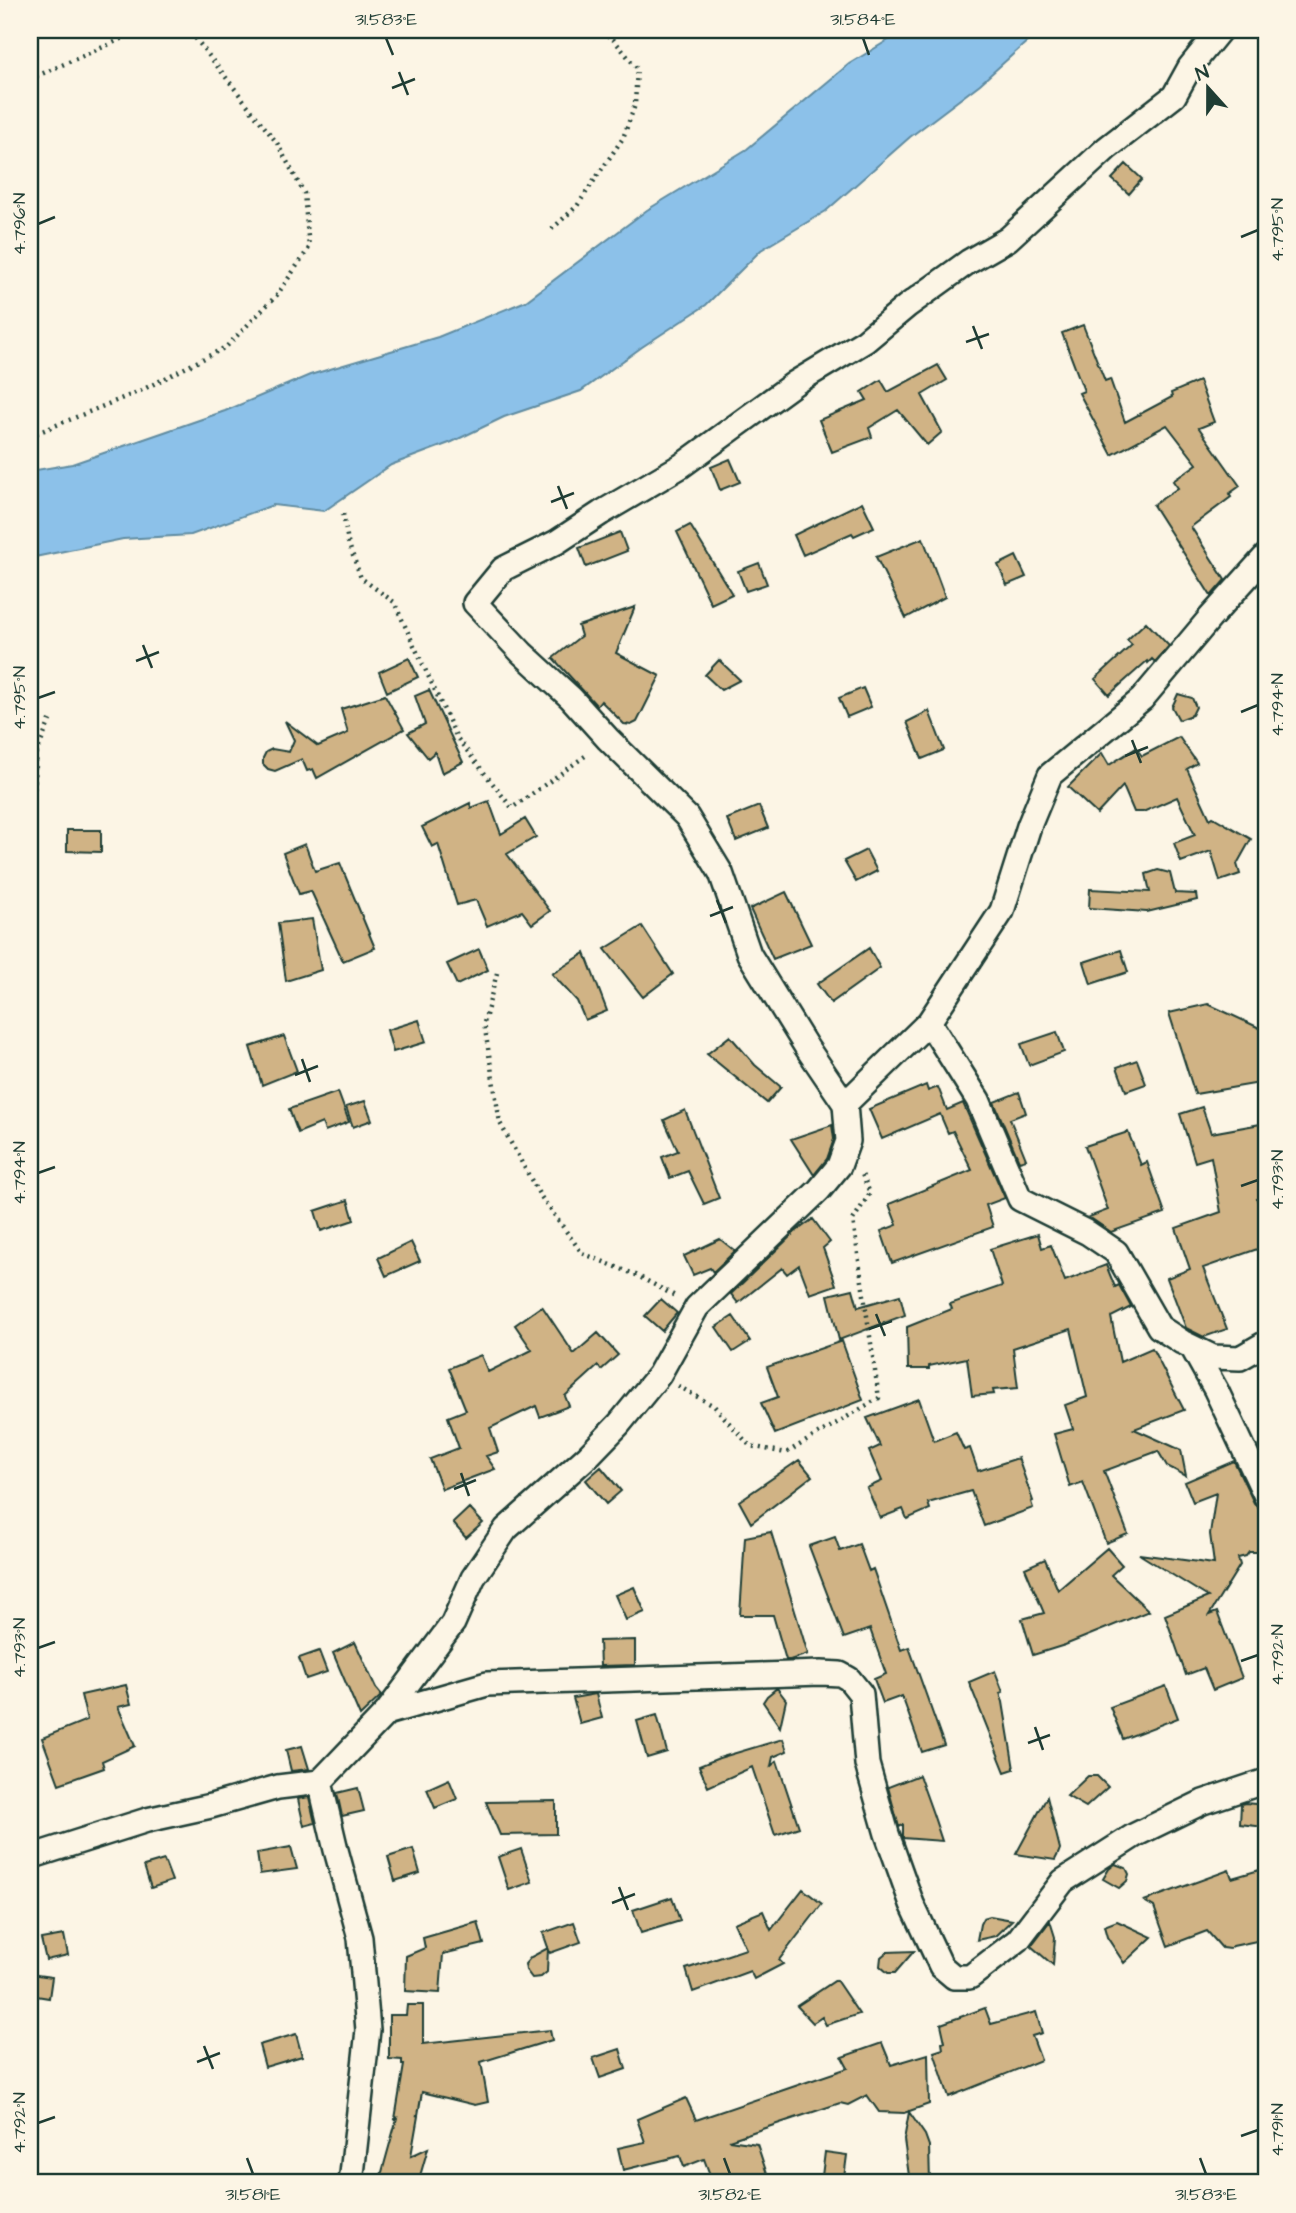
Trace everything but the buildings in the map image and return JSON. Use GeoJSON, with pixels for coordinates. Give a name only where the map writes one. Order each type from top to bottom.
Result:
{"type":"FeatureCollection","features":[{"type":"Feature","properties":{"kind":"street"},"geometry":{"type":"LineString","coordinates":[[30,1857],[147,1820],[278,1787],[320,1782],[386,1713],[453,1623],[473,1578],[506,1530],[588,1456],[619,1424],[659,1375],[696,1307],[819,1190],[839,1166],[848,1141],[845,1104],[749,954],[721,873],[687,817],[475,603],[503,569],[557,542],[681,466],[795,383],[865,341],[907,306],[968,262],[1008,239],[1107,148],[1174,96],[1190,67],[1220,30]]}},
{"type":"Feature","properties":{"kind":"street"},"geometry":{"type":"LineString","coordinates":[[845,1104],[929,1022],[1002,911],[1029,826],[1049,775],[1142,699],[1266,556]]}},
{"type":"Feature","properties":{"kind":"street"},"geometry":{"type":"LineString","coordinates":[[929,1022],[978,1100],[1020,1199],[1088,1233],[1116,1252],[1159,1326],[1192,1347],[1213,1357],[1240,1358],[1266,1343]]}},
{"type":"Feature","properties":{"kind":"street"},"geometry":{"type":"LineString","coordinates":[[1192,1347],[1216,1390],[1266,1496]]}},
{"type":"Feature","properties":{"kind":"street"},"geometry":{"type":"LineString","coordinates":[[386,1713],[487,1684],[840,1674],[849,1679],[861,1694],[867,1764],[912,1905],[941,1966],[954,1976],[970,1977],[1018,1940],[1063,1881],[1135,1835],[1203,1802],[1266,1782]]}},
{"type":"Feature","properties":{"kind":"street"},"geometry":{"type":"LineString","coordinates":[[320,1782],[360,1938],[368,2030],[351,2183]]}},
{"type":"Feature","properties":{"kind":"path"},"geometry":{"type":"LineString","coordinates":[[30,79],[142,30]]}},
{"type":"Feature","properties":{"kind":"path"},"geometry":{"type":"LineString","coordinates":[[30,436],[141,391],[226,346],[277,295],[309,248],[304,193],[277,143],[189,30]]}},
{"type":"Feature","properties":{"kind":"path"},"geometry":{"type":"LineString","coordinates":[[552,229],[577,206],[623,138],[635,105],[637,68],[614,40],[597,30]]}},
{"type":"Feature","properties":{"kind":"path"},"geometry":{"type":"LineString","coordinates":[[344,514],[348,542],[361,578],[394,602],[457,738],[512,808],[608,739]]}},
{"type":"Feature","properties":{"kind":"path"},"geometry":{"type":"LineString","coordinates":[[30,793],[34,792],[37,752],[51,718]]}},
{"type":"Feature","properties":{"kind":"path"},"geometry":{"type":"LineString","coordinates":[[497,973],[484,1023],[500,1124],[539,1194],[582,1254],[636,1275],[696,1307]]}},
{"type":"Feature","properties":{"kind":"path"},"geometry":{"type":"LineString","coordinates":[[659,1375],[714,1406],[750,1446],[786,1453],[878,1398],[853,1220],[870,1193],[848,1141]]}},
{"type":"Feature","properties":{"kind":"water"},"geometry":{"type":"Polygon","coordinates":[[[905,30],[1040,30],[980,84],[910,137],[826,211],[761,250],[706,305],[581,391],[504,417],[452,442],[391,465],[324,511],[273,505],[191,535],[123,539],[30,558],[30,471],[72,464],[225,411],[310,375],[438,337],[526,301],[647,210],[747,149],[849,64],[905,30]]]}}]}
